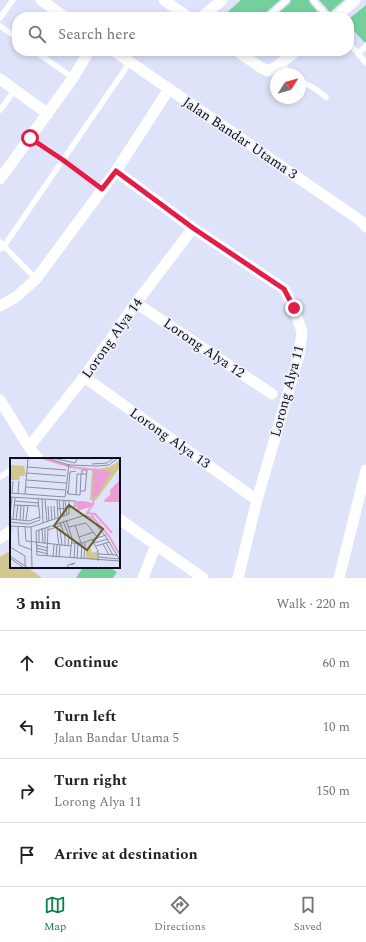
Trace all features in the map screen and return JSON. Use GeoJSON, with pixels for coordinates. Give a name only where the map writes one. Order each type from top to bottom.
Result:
{"type":"FeatureCollection","features":[{"type":"Feature","properties":{"kind":"street"},"geometry":{"type":"LineString","coordinates":[[41,0],[58,12]]}},
{"type":"Feature","properties":{"kind":"street"},"geometry":{"type":"LineString","coordinates":[[164,0],[181,12]]}},
{"type":"Feature","properties":{"kind":"street"},"geometry":{"type":"LineString","coordinates":[[208,12],[222,0]]}},
{"type":"Feature","properties":{"kind":"street"},"geometry":{"type":"LineString","coordinates":[[342,12],[355,0]]}},
{"type":"Feature","properties":{"kind":"street"},"geometry":{"type":"LineString","coordinates":[[0,179],[73,78],[85,56]]}},
{"type":"Feature","properties":{"kind":"street","name":"Jalan Bandar Utama 3"},"geometry":{"type":"LineString","coordinates":[[121,56],[361,221],[366,227]]}},
{"type":"Feature","properties":{"kind":"street"},"geometry":{"type":"LineString","coordinates":[[244,56],[268,71],[290,56]]}},
{"type":"Feature","properties":{"kind":"street"},"geometry":{"type":"LineString","coordinates":[[0,79],[48,114]]}},
{"type":"Feature","properties":{"kind":"street"},"geometry":{"type":"LineString","coordinates":[[0,306],[16,297],[36,279],[116,171],[169,89]]}},
{"type":"Feature","properties":{"kind":"street","name":"Lorong Alya 11"},"geometry":{"type":"LineString","coordinates":[[116,171],[193,228],[284,289],[294,308],[302,332],[299,355],[257,500],[238,578]]}},
{"type":"Feature","properties":{"kind":"street","name":"Lorong Alya 14"},"geometry":{"type":"LineString","coordinates":[[33,455],[84,377],[136,303],[193,228]]}},
{"type":"Feature","properties":{"kind":"street","name":"Lorong Alya 12"},"geometry":{"type":"LineString","coordinates":[[136,303],[272,394]]}},
{"type":"Feature","properties":{"kind":"street","name":"Lorong Alya 13"},"geometry":{"type":"LineString","coordinates":[[84,377],[257,500]]}},
{"type":"Feature","properties":{"kind":"street"},"geometry":{"type":"LineString","coordinates":[[0,400],[4,417],[33,455]]}},
{"type":"Feature","properties":{"kind":"street"},"geometry":{"type":"LineString","coordinates":[[339,578],[366,470]]}},
{"type":"Feature","properties":{"kind":"street"},"geometry":{"type":"LineString","coordinates":[[120,520],[203,578]]}},
{"type":"Feature","properties":{"kind":"street"},"geometry":{"type":"LineString","coordinates":[[0,538],[10,532]]}},
{"type":"Feature","properties":{"kind":"street"},"geometry":{"type":"LineString","coordinates":[[143,578],[156,545]]}},
{"type":"Feature","properties":{"kind":"lane"},"geometry":{"type":"LineString","coordinates":[[0,18],[12,0]]}},
{"type":"Feature","properties":{"kind":"lane"},"geometry":{"type":"LineString","coordinates":[[273,12],[287,0]]}},
{"type":"Feature","properties":{"kind":"lane"},"geometry":{"type":"LineString","coordinates":[[313,0],[324,12]]}},
{"type":"Feature","properties":{"kind":"lane"},"geometry":{"type":"LineString","coordinates":[[0,26],[12,34]]}},
{"type":"Feature","properties":{"kind":"lane"},"geometry":{"type":"LineString","coordinates":[[358,54],[366,46]]}},
{"type":"Feature","properties":{"kind":"lane"},"geometry":{"type":"LineString","coordinates":[[354,49],[366,63]]}},
{"type":"Feature","properties":{"kind":"lane"},"geometry":{"type":"LineString","coordinates":[[42,56],[73,78]]}},
{"type":"Feature","properties":{"kind":"lane"},"geometry":{"type":"LineString","coordinates":[[36,279],[1,246],[63,160],[130,62]]}},
{"type":"Feature","properties":{"kind":"lane"},"geometry":{"type":"LineString","coordinates":[[280,64],[285,68]]}},
{"type":"Feature","properties":{"kind":"lane"},"geometry":{"type":"LineString","coordinates":[[306,85],[317,90],[326,97]]}},
{"type":"Feature","properties":{"kind":"lane"},"geometry":{"type":"LineString","coordinates":[[0,110],[15,90]]}},
{"type":"Feature","properties":{"kind":"lane"},"geometry":{"type":"LineString","coordinates":[[30,138],[102,189]]}},
{"type":"Feature","properties":{"kind":"lane"},"geometry":{"type":"LineString","coordinates":[[0,477],[10,471]]}},
{"type":"Feature","properties":{"kind":"shaded area"},"geometry":{"type":"Polygon","coordinates":[[[8,552],[10,554],[10,568],[28,568],[42,578],[0,578],[0,557],[8,552]]]}},
{"type":"Feature","properties":{"kind":"building"},"geometry":{"type":"Polygon","coordinates":[[[241,0],[280,0],[266,12],[228,12],[241,0]]]}},
{"type":"Feature","properties":{"kind":"building"},"geometry":{"type":"Polygon","coordinates":[[[291,0],[309,0],[318,12],[280,12],[290,3],[291,0]]]}},
{"type":"Feature","properties":{"kind":"building"},"geometry":{"type":"Polygon","coordinates":[[[319,0],[344,0],[330,12],[319,0]]]}},
{"type":"Feature","properties":{"kind":"building"},"geometry":{"type":"Polygon","coordinates":[[[366,5],[366,42],[364,42],[354,31],[354,15],[366,5]]]}},
{"type":"Feature","properties":{"kind":"building"},"geometry":{"type":"Polygon","coordinates":[[[82,568],[111,568],[117,572],[113,578],[76,578],[82,568]]]}},
{"type":"Feature","properties":{"kind":"route"},"geometry":{"type":"LineString","coordinates":[[30,138],[102,189],[116,171],[193,228],[284,289],[294,308]]}}]}
